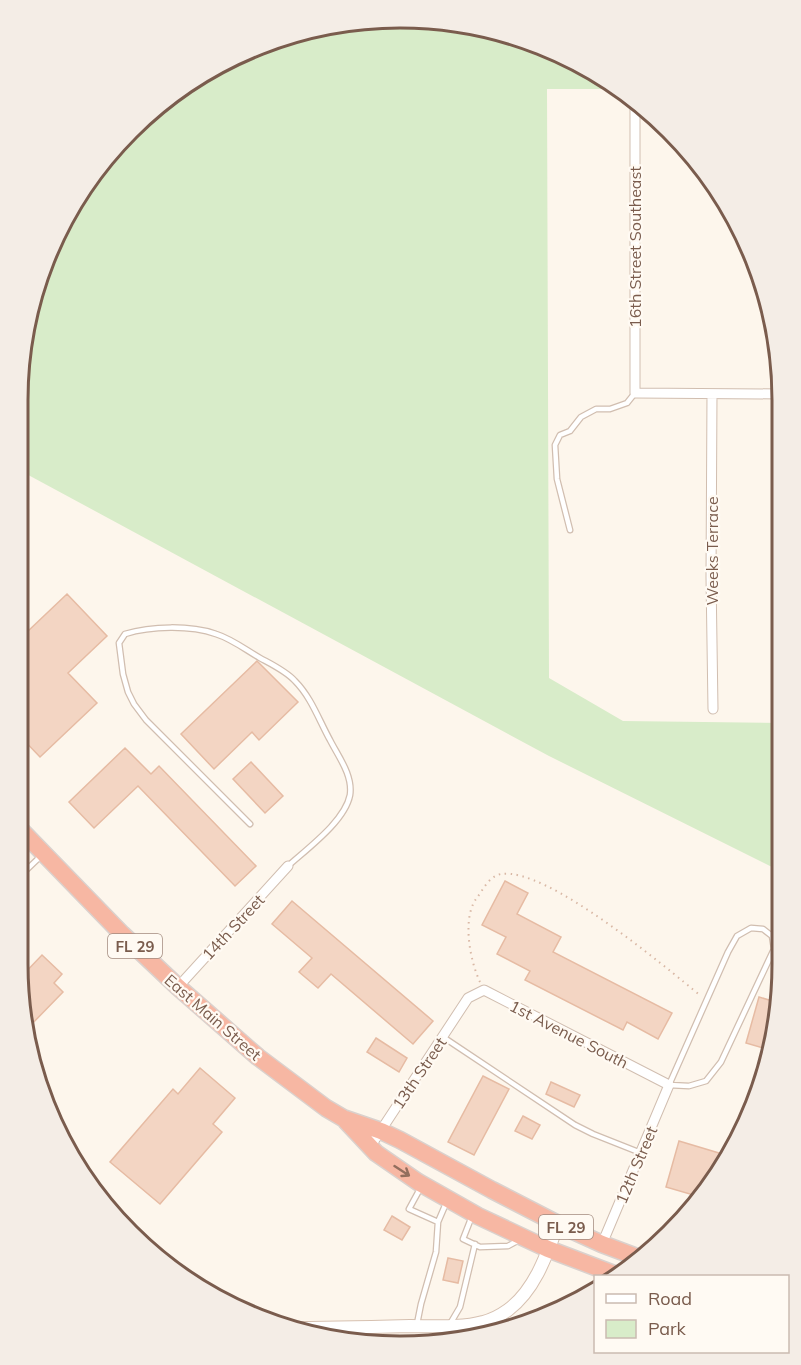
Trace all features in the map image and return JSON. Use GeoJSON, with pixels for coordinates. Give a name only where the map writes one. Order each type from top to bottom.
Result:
{"type":"FeatureCollection","features":[{"type":"Feature","properties":{"kind":"highway","name":"East Main Street"},"geometry":{"type":"LineString","coordinates":[[28,837],[178,987],[258,1057],[326,1108],[343,1118],[381,1131],[558,1224],[632,1255]]}},
{"type":"Feature","properties":{"kind":"highway","name":"East Main Street"},"geometry":{"type":"LineString","coordinates":[[343,1118],[386,1161],[473,1213],[548,1249],[609,1272]]}},
{"type":"Feature","properties":{"kind":"main road"},"geometry":{"type":"LineString","coordinates":[[449,1326],[482,1322],[508,1310],[520,1299],[533,1282],[558,1224]]}},
{"type":"Feature","properties":{"kind":"main road"},"geometry":{"type":"LineString","coordinates":[[321,1327],[449,1326],[475,1328]]}},
{"type":"Feature","properties":{"kind":"street","name":"16th Street Southeast"},"geometry":{"type":"LineString","coordinates":[[635,112],[635,393]]}},
{"type":"Feature","properties":{"kind":"street"},"geometry":{"type":"LineString","coordinates":[[635,393],[772,394]]}},
{"type":"Feature","properties":{"kind":"street","name":"Weeks Terrace"},"geometry":{"type":"LineString","coordinates":[[712,394],[713,708]]}},
{"type":"Feature","properties":{"kind":"street","name":"14th Street"},"geometry":{"type":"LineString","coordinates":[[178,987],[288,866]]}},
{"type":"Feature","properties":{"kind":"street","name":"13th Street"},"geometry":{"type":"LineString","coordinates":[[370,1147],[468,998],[484,990]]}},
{"type":"Feature","properties":{"kind":"street","name":"1st Avenue South"},"geometry":{"type":"LineString","coordinates":[[484,990],[669,1085]]}},
{"type":"Feature","properties":{"kind":"street","name":"12th Street"},"geometry":{"type":"LineString","coordinates":[[602,1244],[669,1085]]}},
{"type":"Feature","properties":{"kind":"lane"},"geometry":{"type":"LineString","coordinates":[[570,530],[557,479],[555,445],[560,435],[570,431],[581,417],[596,409],[610,409],[627,403],[635,393]]}},
{"type":"Feature","properties":{"kind":"lane"},"geometry":{"type":"LineString","coordinates":[[250,824],[146,720],[134,704],[128,692],[119,643],[125,634],[172,628],[195,629],[217,634],[294,679],[306,695],[349,777],[351,793],[347,807],[336,822],[288,866]]}},
{"type":"Feature","properties":{"kind":"lane"},"geometry":{"type":"LineString","coordinates":[[28,868],[44,853]]}},
{"type":"Feature","properties":{"kind":"lane"},"geometry":{"type":"LineString","coordinates":[[772,936],[763,929],[751,928],[737,936],[669,1085],[689,1086],[706,1081],[721,1062],[772,953]]}},
{"type":"Feature","properties":{"kind":"lane"},"geometry":{"type":"LineString","coordinates":[[443,1037],[575,1125],[641,1153]]}},
{"type":"Feature","properties":{"kind":"lane"},"geometry":{"type":"LineString","coordinates":[[423,1184],[409,1209],[438,1222]]}},
{"type":"Feature","properties":{"kind":"lane"},"geometry":{"type":"LineString","coordinates":[[417,1326],[436,1252],[438,1222],[448,1198]]}},
{"type":"Feature","properties":{"kind":"lane"},"geometry":{"type":"LineString","coordinates":[[473,1213],[463,1239],[480,1247],[508,1246],[524,1237]]}},
{"type":"Feature","properties":{"kind":"lane"},"geometry":{"type":"LineString","coordinates":[[449,1326],[460,1307],[475,1244]]}},
{"type":"Feature","properties":{"kind":"path"},"geometry":{"type":"LineString","coordinates":[[484,990],[475,971],[470,948],[468,930],[473,903],[490,879],[499,874],[514,874],[530,878],[563,895],[605,921],[706,1000]]}},
{"type":"Feature","properties":{"kind":"green space"},"geometry":{"type":"Polygon","coordinates":[[[376,29],[425,29],[473,36],[520,48],[565,67],[604,89],[547,89],[549,678],[623,721],[772,723],[772,867],[549,756],[28,475],[29,376],[36,328],[48,281],[78,214],[105,174],[137,137],[155,121],[194,91],[258,57],[304,41],[328,36],[376,29]]]}},
{"type":"Feature","properties":{"kind":"building"},"geometry":{"type":"Polygon","coordinates":[[[67,594],[107,636],[68,673],[97,703],[40,757],[28,744],[28,631],[67,594]]]}},
{"type":"Feature","properties":{"kind":"building"},"geometry":{"type":"Polygon","coordinates":[[[257,661],[298,702],[259,740],[252,732],[214,769],[181,734],[257,661]]]}},
{"type":"Feature","properties":{"kind":"building"},"geometry":{"type":"Polygon","coordinates":[[[125,748],[151,774],[159,766],[256,866],[235,886],[138,786],[94,828],[69,802],[125,748]]]}},
{"type":"Feature","properties":{"kind":"building"},"geometry":{"type":"Polygon","coordinates":[[[251,762],[283,796],[265,813],[233,779],[251,762]]]}},
{"type":"Feature","properties":{"kind":"building"},"geometry":{"type":"Polygon","coordinates":[[[505,881],[528,893],[517,914],[561,937],[553,952],[672,1013],[658,1039],[627,1022],[623,1030],[525,980],[530,971],[497,954],[506,937],[482,925],[505,881]]]}},
{"type":"Feature","properties":{"kind":"building"},"geometry":{"type":"Polygon","coordinates":[[[292,901],[433,1021],[413,1044],[331,974],[318,988],[299,972],[312,958],[272,924],[292,901]]]}},
{"type":"Feature","properties":{"kind":"building"},"geometry":{"type":"Polygon","coordinates":[[[42,955],[62,974],[54,983],[63,992],[34,1022],[29,989],[28,969],[42,955]]]}},
{"type":"Feature","properties":{"kind":"building"},"geometry":{"type":"Polygon","coordinates":[[[759,997],[771,1000],[763,1048],[746,1043],[759,997]]]}},
{"type":"Feature","properties":{"kind":"building"},"geometry":{"type":"Polygon","coordinates":[[[376,1038],[407,1058],[399,1072],[367,1052],[376,1038]]]}},
{"type":"Feature","properties":{"kind":"building"},"geometry":{"type":"Polygon","coordinates":[[[200,1068],[235,1098],[213,1124],[222,1132],[160,1204],[110,1162],[173,1089],[178,1094],[200,1068]]]}},
{"type":"Feature","properties":{"kind":"building"},"geometry":{"type":"Polygon","coordinates":[[[483,1076],[509,1089],[474,1155],[448,1142],[483,1076]]]}},
{"type":"Feature","properties":{"kind":"building"},"geometry":{"type":"Polygon","coordinates":[[[551,1082],[580,1095],[574,1107],[546,1094],[551,1082]]]}},
{"type":"Feature","properties":{"kind":"building"},"geometry":{"type":"Polygon","coordinates":[[[523,1116],[540,1125],[532,1139],[515,1131],[523,1116]]]}},
{"type":"Feature","properties":{"kind":"building"},"geometry":{"type":"Polygon","coordinates":[[[679,1141],[721,1154],[693,1195],[666,1187],[679,1141]]]}},
{"type":"Feature","properties":{"kind":"building"},"geometry":{"type":"Polygon","coordinates":[[[392,1216],[410,1227],[402,1240],[384,1230],[392,1216]]]}},
{"type":"Feature","properties":{"kind":"building"},"geometry":{"type":"Polygon","coordinates":[[[448,1258],[463,1261],[458,1283],[443,1280],[448,1258]]]}}]}
